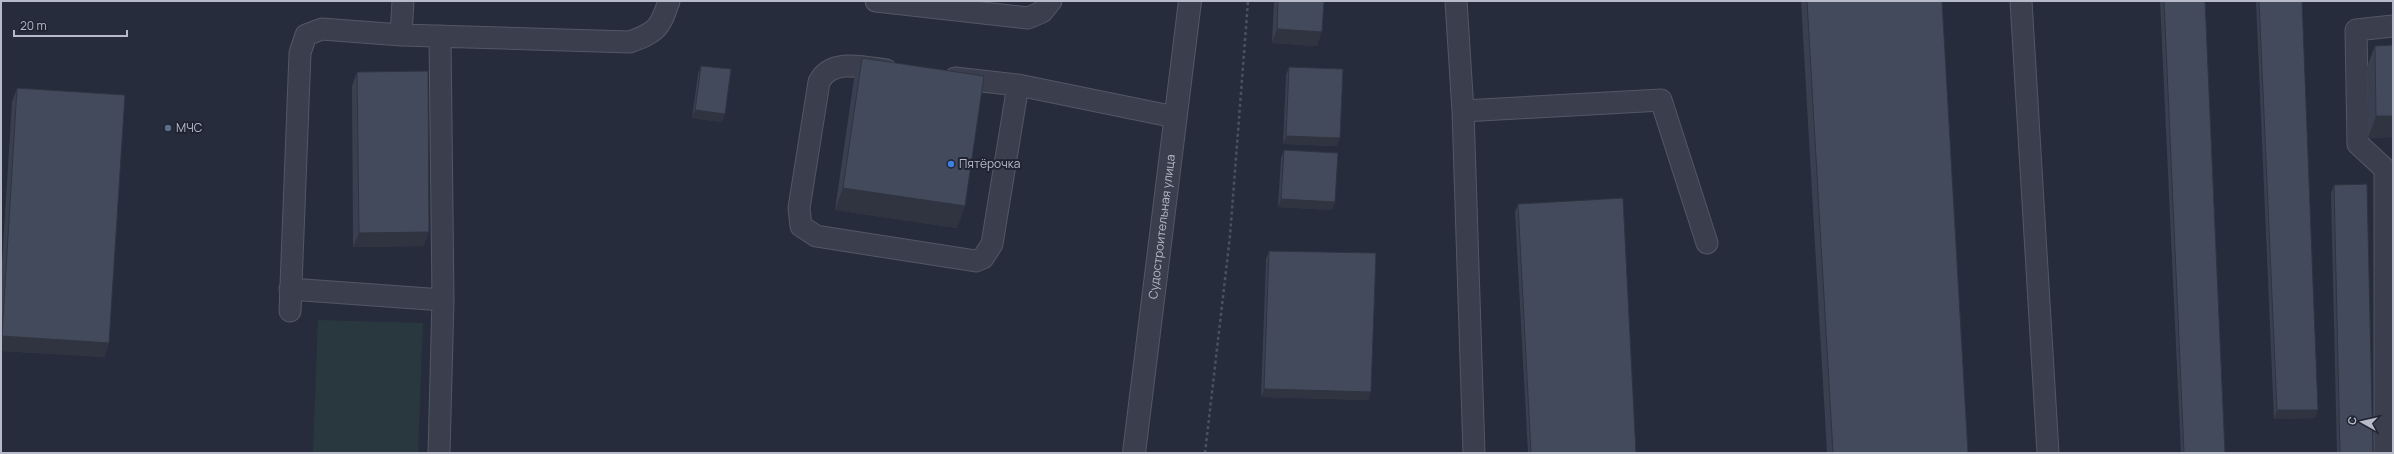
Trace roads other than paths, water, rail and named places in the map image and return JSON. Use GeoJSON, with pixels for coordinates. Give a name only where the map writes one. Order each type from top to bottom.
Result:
{"type":"FeatureCollection","features":[{"type":"Feature","properties":{"kind":"street","name":"Судостроительная улица"},"geometry":{"type":"LineString","coordinates":[[1134,453],[1190,1]]}},
{"type":"Feature","properties":{"kind":"lane"},"geometry":{"type":"LineString","coordinates":[[401,35],[403,1]]}},
{"type":"Feature","properties":{"kind":"lane"},"geometry":{"type":"LineString","coordinates":[[290,311],[300,53],[306,35],[322,29],[401,35],[630,42],[651,34],[664,17],[669,1]]}},
{"type":"Feature","properties":{"kind":"lane"},"geometry":{"type":"LineString","coordinates":[[876,1],[1028,18],[1042,12],[1051,1]]}},
{"type":"Feature","properties":{"kind":"lane"},"geometry":{"type":"LineString","coordinates":[[1456,1],[1463,111],[1474,453]]}},
{"type":"Feature","properties":{"kind":"lane"},"geometry":{"type":"LineString","coordinates":[[2021,1],[2048,453]]}},
{"type":"Feature","properties":{"kind":"lane"},"geometry":{"type":"LineString","coordinates":[[2385,453],[2389,169],[2358,144],[2356,30],[2393,26]]}},
{"type":"Feature","properties":{"kind":"lane"},"geometry":{"type":"LineString","coordinates":[[439,453],[443,300],[440,36]]}},
{"type":"Feature","properties":{"kind":"lane"},"geometry":{"type":"LineString","coordinates":[[907,72],[846,66],[828,70],[822,75],[819,82],[799,208],[801,226],[816,236],[976,261],[983,258],[992,244],[1018,85]]}},
{"type":"Feature","properties":{"kind":"lane"},"geometry":{"type":"LineString","coordinates":[[939,76],[1018,85],[1175,117]]}},
{"type":"Feature","properties":{"kind":"lane"},"geometry":{"type":"LineString","coordinates":[[1463,111],[1661,100],[1707,243]]}},
{"type":"Feature","properties":{"kind":"lane"},"geometry":{"type":"LineString","coordinates":[[290,289],[443,300]]}},
{"type":"Feature","properties":{"kind":"place","name":"МЧС"},"geometry":{"type":"Point","coordinates":[168,128]}},
{"type":"Feature","properties":{"kind":"place","name":"Пятёрочка"},"geometry":{"type":"Point","coordinates":[951,164]}}]}
